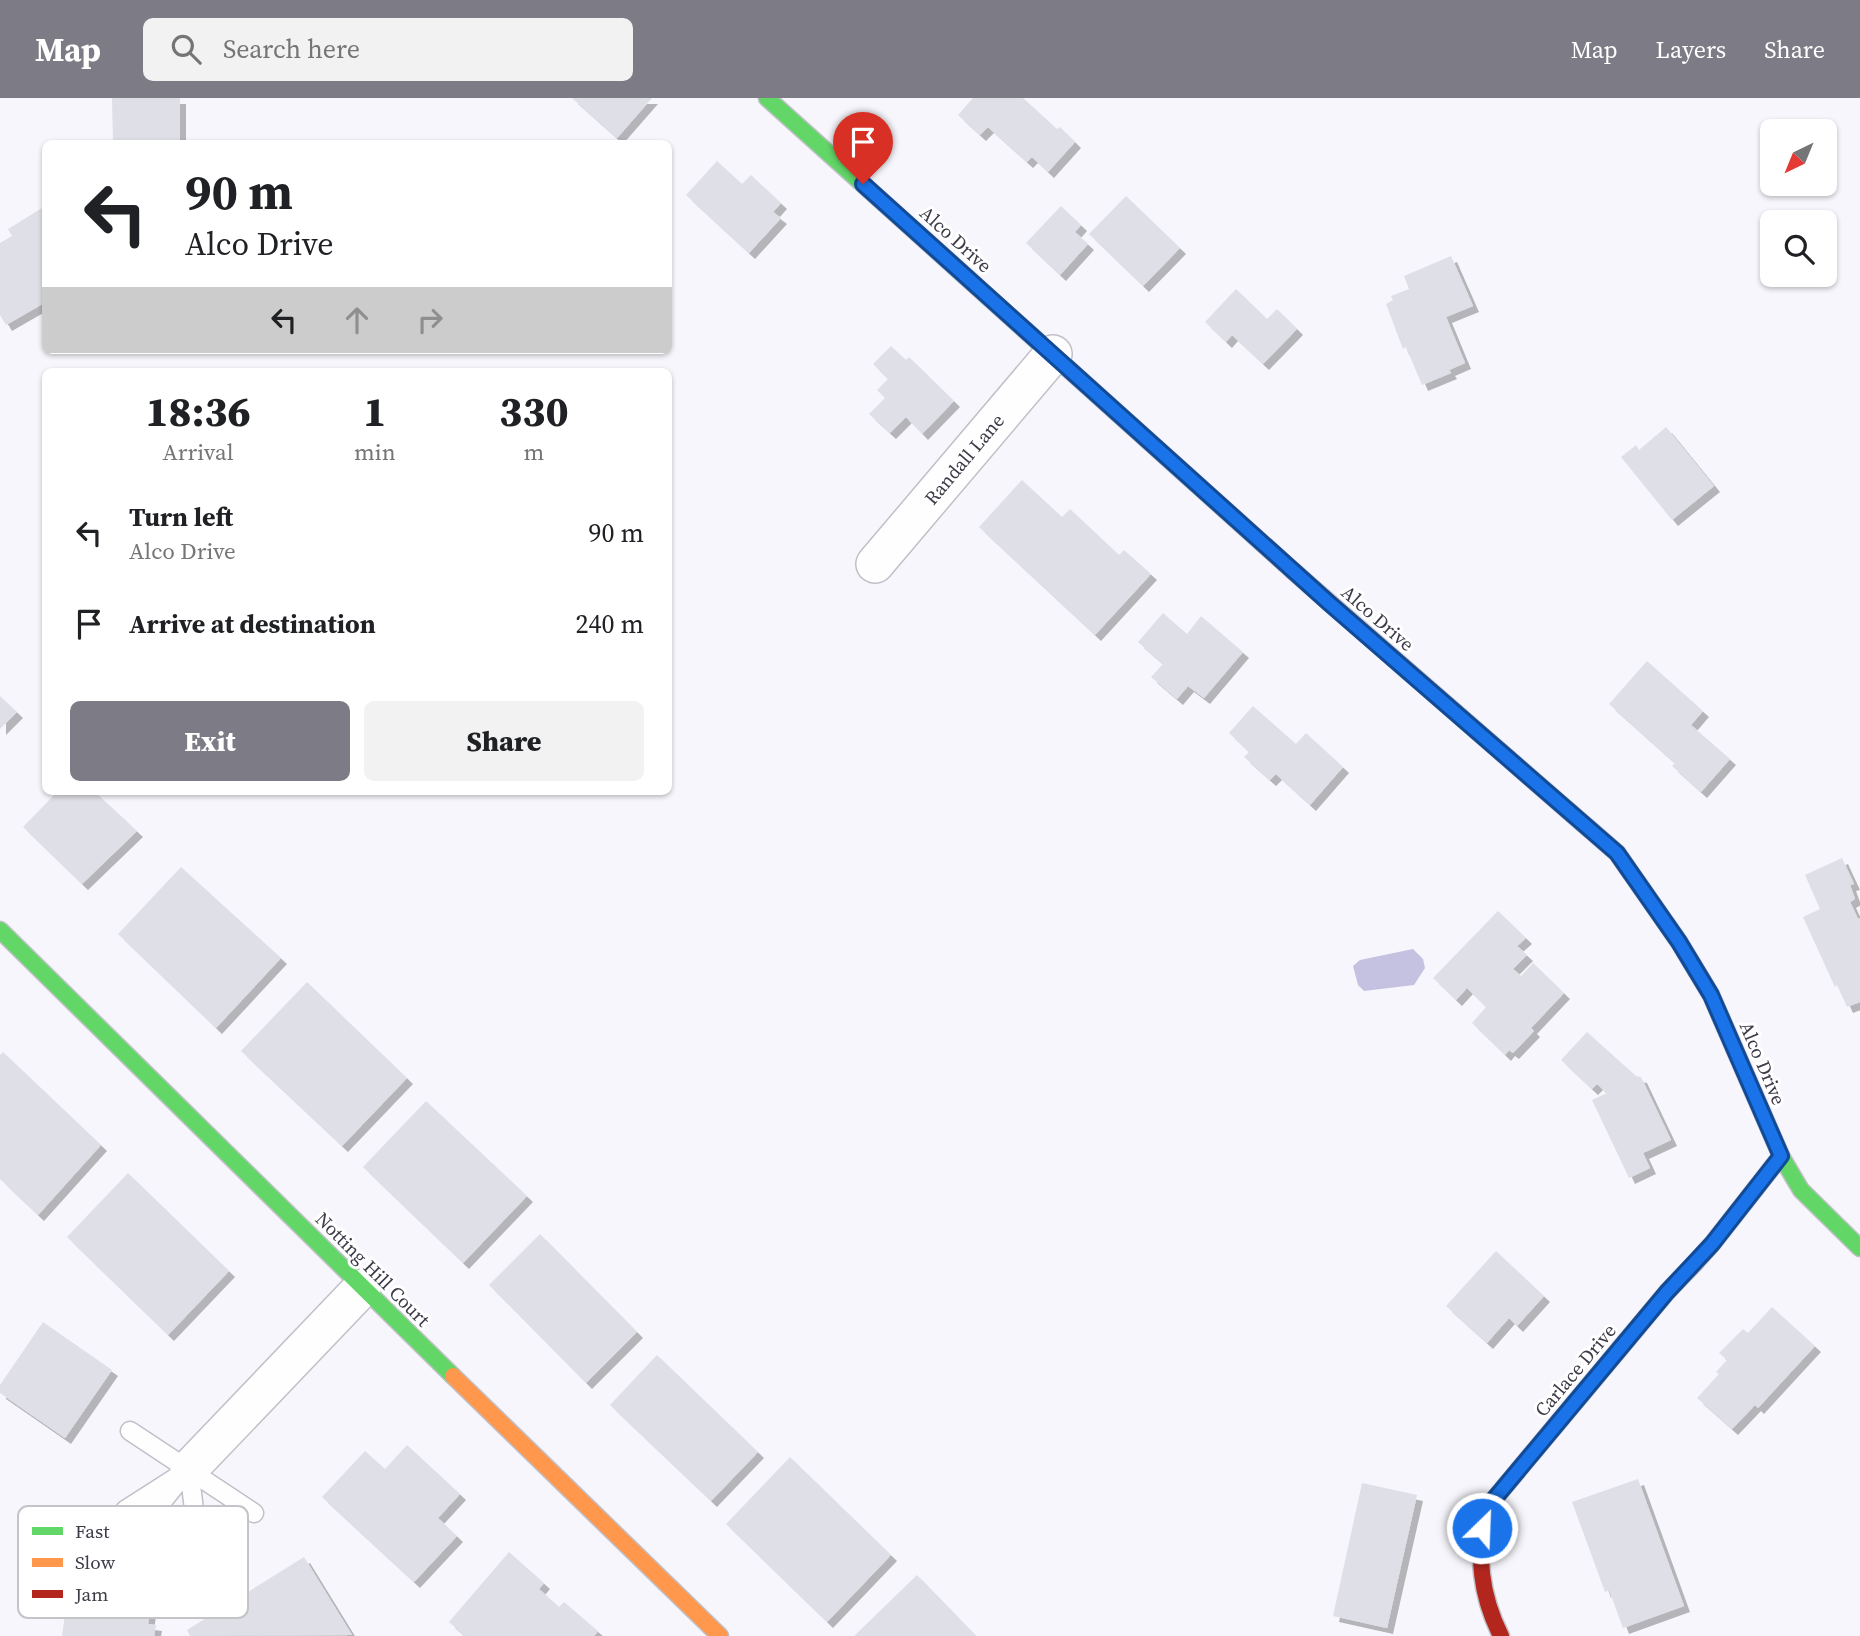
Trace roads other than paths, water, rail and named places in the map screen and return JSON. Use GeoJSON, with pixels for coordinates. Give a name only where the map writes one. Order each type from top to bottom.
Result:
{"type":"FeatureCollection","features":[{"type":"Feature","properties":{"kind":"street","name":"Alco Drive"},"geometry":{"type":"LineString","coordinates":[[767,98],[1329,603],[1617,853],[1679,942],[1711,995],[1781,1156],[1801,1190],[1860,1248]]}},
{"type":"Feature","properties":{"kind":"street","name":"Randall Lane"},"geometry":{"type":"LineString","coordinates":[[874,564],[1053,354]]}},
{"type":"Feature","properties":{"kind":"street","name":"Notting Hill Court"},"geometry":{"type":"LineString","coordinates":[[0,930],[718,1635]]}},
{"type":"Feature","properties":{"kind":"street","name":"Carlace Drive"},"geometry":{"type":"LineString","coordinates":[[1501,1636],[1490,1617],[1481,1584],[1478,1546],[1485,1510],[1667,1292],[1712,1244],[1781,1156]]}},
{"type":"Feature","properties":{"kind":"street"},"geometry":{"type":"LineString","coordinates":[[189,1469],[362,1288]]}},
{"type":"Feature","properties":{"kind":"lane"},"geometry":{"type":"LineString","coordinates":[[130,1431],[244,1506]]}},
{"type":"Feature","properties":{"kind":"lane"},"geometry":{"type":"LineString","coordinates":[[131,1506],[189,1469]]}},
{"type":"Feature","properties":{"kind":"lane"},"geometry":{"type":"LineString","coordinates":[[159,1506],[189,1469]]}},
{"type":"Feature","properties":{"kind":"lane"},"geometry":{"type":"LineString","coordinates":[[189,1469],[194,1506]]}},
{"type":"Feature","properties":{"kind":"lane"},"geometry":{"type":"LineString","coordinates":[[248,1509],[254,1513]]}}]}
